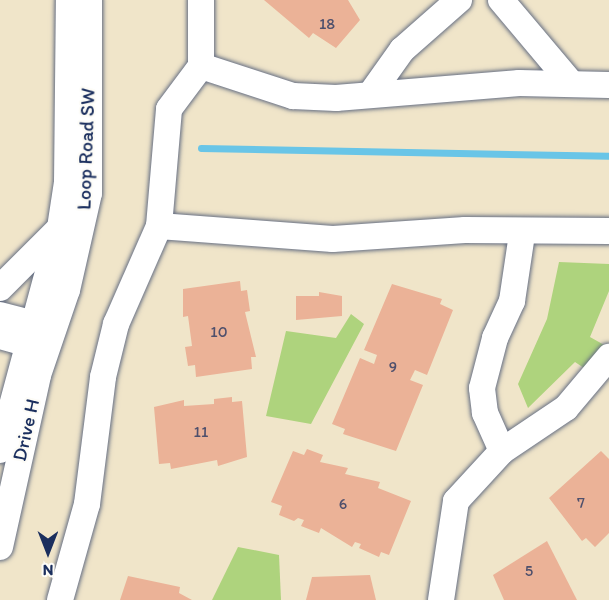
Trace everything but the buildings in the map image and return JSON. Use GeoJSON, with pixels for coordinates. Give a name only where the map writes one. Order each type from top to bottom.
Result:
{"type":"FeatureCollection","features":[{"type":"Feature","properties":{"kind":"street","name":"Loop Road SW"},"geometry":{"type":"LineString","coordinates":[[40,336],[67,182],[69,0]]}},
{"type":"Feature","properties":{"kind":"street","name":"Loop Road SW"},"geometry":{"type":"LineString","coordinates":[[40,336],[88,193],[89,0]]}},
{"type":"Feature","properties":{"kind":"street"},"geometry":{"type":"LineString","coordinates":[[60,600],[82,527],[103,377],[116,324],[159,226],[169,109],[201,66],[201,0]]}},
{"type":"Feature","properties":{"kind":"street"},"geometry":{"type":"LineString","coordinates":[[370,95],[402,50],[459,0]]}},
{"type":"Feature","properties":{"kind":"street"},"geometry":{"type":"LineString","coordinates":[[501,0],[570,82]]}},
{"type":"Feature","properties":{"kind":"street"},"geometry":{"type":"LineString","coordinates":[[201,66],[292,96],[370,95],[570,82],[609,86]]}},
{"type":"Feature","properties":{"kind":"street"},"geometry":{"type":"LineString","coordinates":[[159,226],[333,238],[465,230],[522,234],[609,231]]}},
{"type":"Feature","properties":{"kind":"street","name":"Loop Road SW"},"geometry":{"type":"LineString","coordinates":[[0,288],[60,228]]}},
{"type":"Feature","properties":{"kind":"street"},"geometry":{"type":"LineString","coordinates":[[501,451],[485,413],[482,388],[512,302],[522,234]]}},
{"type":"Feature","properties":{"kind":"street"},"geometry":{"type":"LineString","coordinates":[[0,315],[40,336]]}},
{"type":"Feature","properties":{"kind":"street"},"geometry":{"type":"LineString","coordinates":[[0,336],[40,336]]}},
{"type":"Feature","properties":{"kind":"street","name":"Drive H"},"geometry":{"type":"LineString","coordinates":[[0,450],[40,336]]}},
{"type":"Feature","properties":{"kind":"street","name":"Drive H"},"geometry":{"type":"LineString","coordinates":[[0,547],[40,336]]}},
{"type":"Feature","properties":{"kind":"street"},"geometry":{"type":"LineString","coordinates":[[441,600],[456,501],[501,451],[566,408],[609,357]]}},
{"type":"Feature","properties":{"kind":"green space"},"geometry":{"type":"Polygon","coordinates":[[[559,262],[609,264],[609,291],[590,337],[606,346],[590,372],[575,362],[528,408],[518,384],[547,319],[559,262]]]}},
{"type":"Feature","properties":{"kind":"green space"},"geometry":{"type":"Polygon","coordinates":[[[351,314],[364,324],[311,424],[266,416],[286,331],[336,338],[351,314]]]}},
{"type":"Feature","properties":{"kind":"green space"},"geometry":{"type":"Polygon","coordinates":[[[238,547],[279,555],[281,600],[212,600],[238,547]]]}},
{"type":"Feature","properties":{"kind":"waterway"},"geometry":{"type":"LineString","coordinates":[[201,148],[609,156]]}}]}
